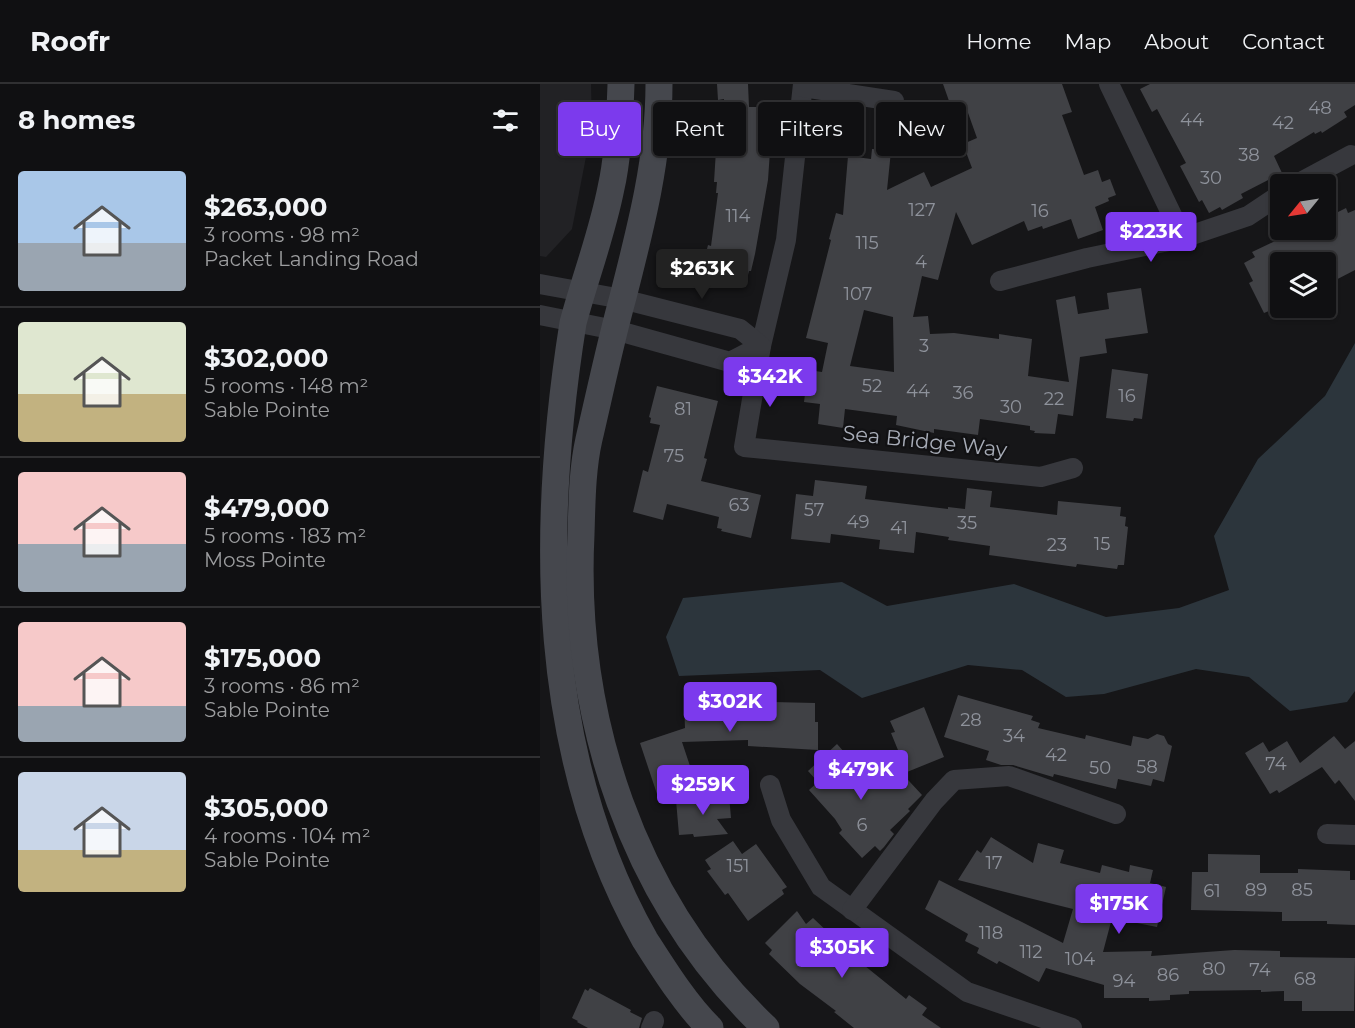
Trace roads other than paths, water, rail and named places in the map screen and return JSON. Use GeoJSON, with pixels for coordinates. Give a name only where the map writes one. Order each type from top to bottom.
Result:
{"type":"FeatureCollection","features":[{"type":"Feature","properties":{"kind":"main road"},"geometry":{"type":"LineString","coordinates":[[621,84],[612,186],[574,322],[555,415],[544,492],[541,556],[543,631],[553,705],[571,776],[593,842],[625,909],[662,968],[710,1028]]}},
{"type":"Feature","properties":{"kind":"main road"},"geometry":{"type":"LineString","coordinates":[[659,84],[653,165],[641,229],[588,441],[579,557],[582,628],[591,698],[608,765],[629,828],[658,890],[694,945],[735,999],[766,1028]]}},
{"type":"Feature","properties":{"kind":"street"},"geometry":{"type":"LineString","coordinates":[[1109,84],[1183,238]]}},
{"type":"Feature","properties":{"kind":"street"},"geometry":{"type":"LineString","coordinates":[[803,86],[894,101]]}},
{"type":"Feature","properties":{"kind":"street","name":"Sea Bridge Way"},"geometry":{"type":"LineString","coordinates":[[803,86],[786,240],[761,346],[744,447],[1041,477],[1073,468]]}},
{"type":"Feature","properties":{"kind":"street"},"geometry":{"type":"LineString","coordinates":[[1316,174],[1351,155]]}},
{"type":"Feature","properties":{"kind":"street"},"geometry":{"type":"LineString","coordinates":[[1000,281],[1087,258],[1183,238],[1248,216],[1270,201]]}},
{"type":"Feature","properties":{"kind":"street"},"geometry":{"type":"LineString","coordinates":[[540,284],[622,299],[740,330],[761,346],[730,362],[615,330],[540,315]]}},
{"type":"Feature","properties":{"kind":"street"},"geometry":{"type":"LineString","coordinates":[[852,910],[934,801],[954,780],[1010,776],[1116,814]]}},
{"type":"Feature","properties":{"kind":"street"},"geometry":{"type":"LineString","coordinates":[[770,785],[781,820],[821,887],[967,992],[1072,1028]]}},
{"type":"Feature","properties":{"kind":"street"},"geometry":{"type":"LineString","coordinates":[[1327,834],[1355,835]]}}]}
